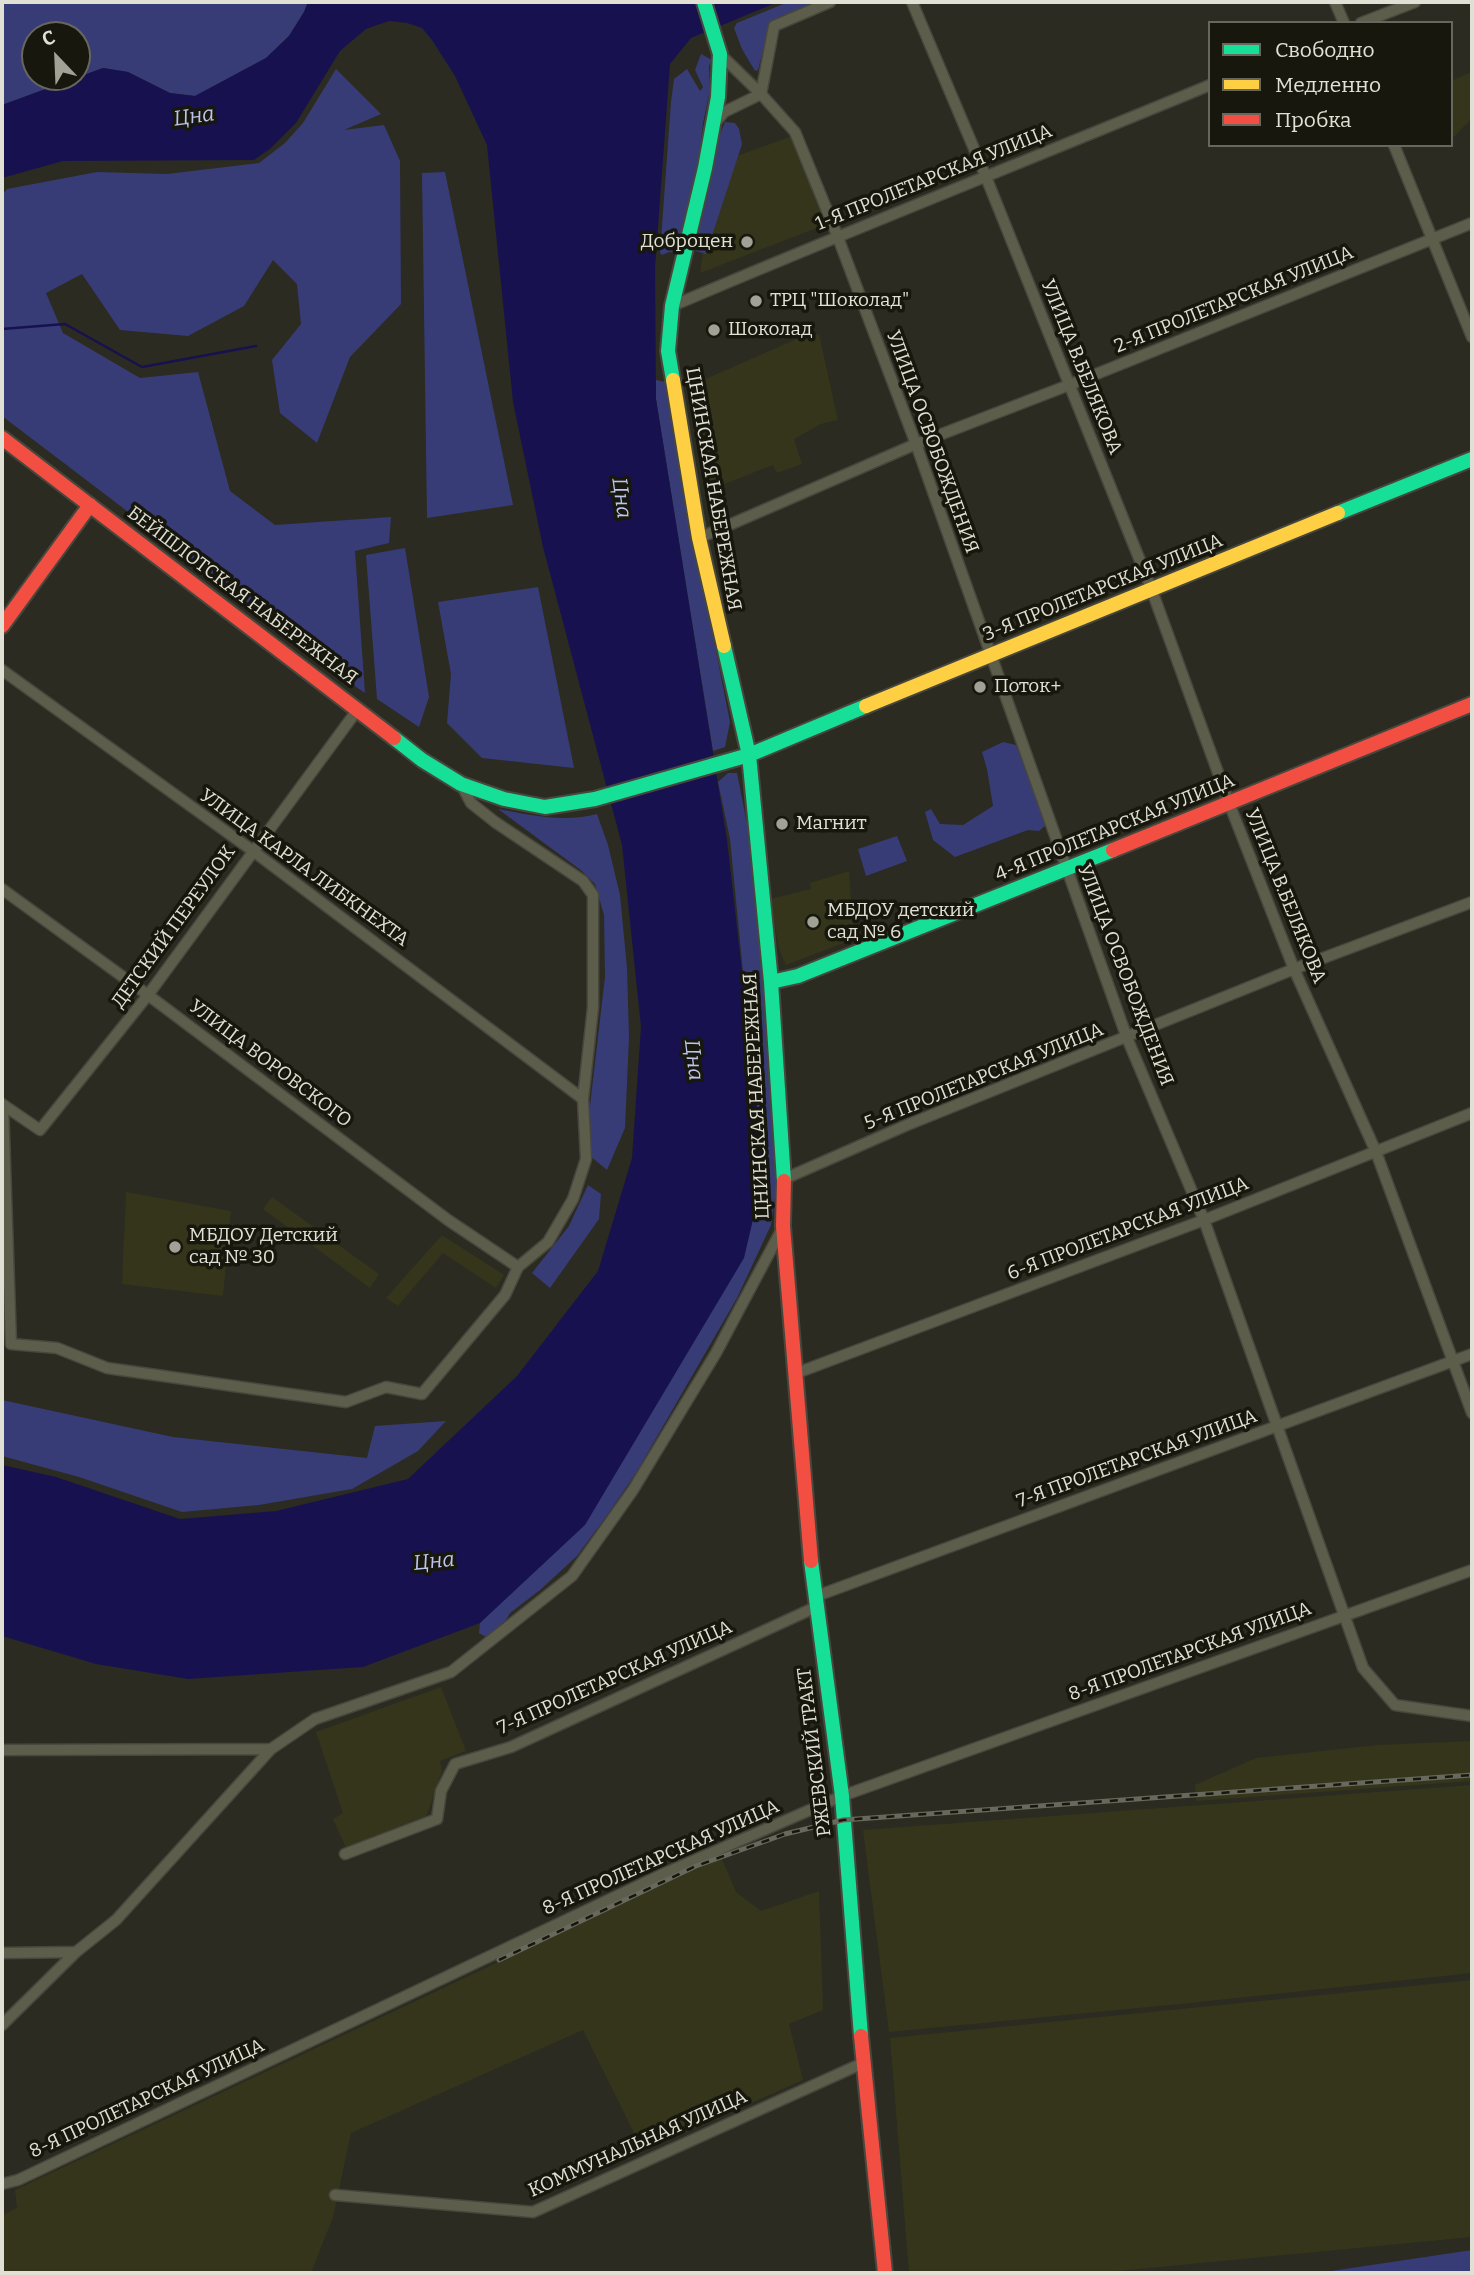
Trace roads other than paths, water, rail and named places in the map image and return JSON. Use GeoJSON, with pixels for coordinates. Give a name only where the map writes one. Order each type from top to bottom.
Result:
{"type":"FeatureCollection","features":[{"type":"Feature","properties":{"kind":"street","name":"ЦНИНСКАЯ НАБЕРЕЖНАЯ"},"geometry":{"type":"LineString","coordinates":[[2,2025],[76,1952],[116,1920],[271,1749],[315,1719],[451,1672],[572,1576],[633,1490],[716,1353],[783,1226],[784,1179],[771,982],[749,755],[699,538],[668,351],[672,306],[715,123],[720,79],[720,54],[704,2]]}},
{"type":"Feature","properties":{"kind":"street"},"geometry":{"type":"LineString","coordinates":[[715,123],[724,112],[761,94],[774,26],[830,2]]}},
{"type":"Feature","properties":{"kind":"street","name":"УЛИЦА В.БЕЛЯКОВА"},"geometry":{"type":"LineString","coordinates":[[912,2],[986,177],[1151,588],[1229,803],[1294,969],[1376,1152],[1472,1413]]}},
{"type":"Feature","properties":{"kind":"street"},"geometry":{"type":"LineString","coordinates":[[1335,2],[1343,21]]}},
{"type":"Feature","properties":{"kind":"street"},"geometry":{"type":"LineString","coordinates":[[1366,21],[1415,2]]}},
{"type":"Feature","properties":{"kind":"street","name":"УЛИЦА ОСВОБОЖДЕНИЯ"},"geometry":{"type":"LineString","coordinates":[[720,54],[795,132],[837,235],[916,444],[1127,1038],[1203,1220],[1363,1668],[1395,1705],[1472,1716]]}},
{"type":"Feature","properties":{"kind":"street","name":"1-Я ПРОЛЕТАРСКАЯ УЛИЦА"},"geometry":{"type":"LineString","coordinates":[[672,306],[837,235],[1208,86]]}},
{"type":"Feature","properties":{"kind":"street"},"geometry":{"type":"LineString","coordinates":[[1395,147],[1472,337]]}},
{"type":"Feature","properties":{"kind":"street","name":"2-Я ПРОЛЕТАРСКАЯ УЛИЦА"},"geometry":{"type":"LineString","coordinates":[[699,538],[916,444],[1472,223]]}},
{"type":"Feature","properties":{"kind":"street","name":"БЕЙШЛОТСКАЯ НАБЕРЕЖНАЯ"},"geometry":{"type":"LineString","coordinates":[[2,438],[422,760],[461,784],[503,799],[545,807],[595,799],[723,764]]}},
{"type":"Feature","properties":{"kind":"street","name":"3-Я ПРОЛЕТАРСКАЯ УЛИЦА"},"geometry":{"type":"LineString","coordinates":[[723,764],[1472,459]]}},
{"type":"Feature","properties":{"kind":"street"},"geometry":{"type":"LineString","coordinates":[[2,626],[90,505]]}},
{"type":"Feature","properties":{"kind":"street","name":"УЛИЦА КАРЛА ЛИБКНЕХТА"},"geometry":{"type":"LineString","coordinates":[[2,670],[253,851],[583,1099]]}},
{"type":"Feature","properties":{"kind":"street","name":"4-Я ПРОЛЕТАРСКАЯ УЛИЦА"},"geometry":{"type":"LineString","coordinates":[[771,982],[811,971],[1472,704]]}},
{"type":"Feature","properties":{"kind":"street","name":"ДЕТСКИЙ ПЕРЕУЛОК"},"geometry":{"type":"LineString","coordinates":[[3,1105],[40,1130],[148,995],[358,709]]}},
{"type":"Feature","properties":{"kind":"street","name":"БЕЙШЛОТСКАЯ НАБЕРЕЖНАЯ"},"geometry":{"type":"LineString","coordinates":[[5,1228],[11,1345],[57,1348],[107,1368],[346,1402],[386,1387],[422,1394],[505,1295],[518,1267],[548,1242],[573,1199],[586,1159],[583,1099],[593,1007],[593,895],[583,881],[471,803],[461,784]]}},
{"type":"Feature","properties":{"kind":"street","name":"УЛИЦА ВОРОВСКОГО"},"geometry":{"type":"LineString","coordinates":[[2,889],[449,1220],[518,1267]]}},
{"type":"Feature","properties":{"kind":"street","name":"5-Я ПРОЛЕТАРСКАЯ УЛИЦА"},"geometry":{"type":"LineString","coordinates":[[784,1179],[907,1125],[1294,969],[1472,902]]}},
{"type":"Feature","properties":{"kind":"street"},"geometry":{"type":"LineString","coordinates":[[3,1105],[5,1228]]}},
{"type":"Feature","properties":{"kind":"street","name":"6-Я ПРОЛЕТАРСКАЯ УЛИЦА"},"geometry":{"type":"LineString","coordinates":[[794,1374],[1203,1220],[1472,1114]]}},
{"type":"Feature","properties":{"kind":"street","name":"РЖЕВСКИЙ ТРАКТ"},"geometry":{"type":"LineString","coordinates":[[783,1226],[815,1602],[842,1796],[863,2063],[885,2273]]}},
{"type":"Feature","properties":{"kind":"street","name":"7-Я ПРОЛЕТАРСКАЯ УЛИЦА"},"geometry":{"type":"LineString","coordinates":[[345,1854],[436,1819],[441,1791],[454,1764],[511,1747],[815,1602],[1472,1354]]}},
{"type":"Feature","properties":{"kind":"street","name":"8-Я ПРОЛЕТАРСКАЯ УЛИЦА"},"geometry":{"type":"LineString","coordinates":[[2,2184],[18,2180],[663,1874],[842,1796],[1472,1570]]}},
{"type":"Feature","properties":{"kind":"street"},"geometry":{"type":"LineString","coordinates":[[2,1750],[271,1749]]}},
{"type":"Feature","properties":{"kind":"street"},"geometry":{"type":"LineString","coordinates":[[2,1953],[76,1952]]}},
{"type":"Feature","properties":{"kind":"street","name":"КОММУНАЛЬНАЯ УЛИЦА"},"geometry":{"type":"LineString","coordinates":[[335,2195],[533,2211],[863,2063]]}},
{"type":"Feature","properties":{"kind":"water","name":"Цна"},"geometry":{"type":"Polygon","coordinates":[[[308,2],[778,2],[691,38],[670,64],[655,268],[656,399],[727,840],[763,1177],[744,1258],[585,1525],[480,1623],[363,1667],[188,1679],[96,1664],[2,1636],[2,1465],[56,1477],[180,1519],[276,1511],[408,1479],[517,1376],[598,1271],[632,1158],[641,1027],[622,845],[543,547],[513,402],[487,145],[455,76],[432,40],[422,28],[407,23],[389,21],[366,29],[340,51],[296,123],[270,149],[254,160],[63,161],[2,178],[2,105],[40,91],[91,91],[91,72],[103,68],[128,72],[170,93],[195,96],[266,58],[289,36],[308,2]]]}},
{"type":"Feature","properties":{"kind":"waterway"},"geometry":{"type":"LineString","coordinates":[[2,329],[65,324],[142,367],[256,346]]}},
{"type":"Feature","properties":{"kind":"railway"},"geometry":{"type":"LineString","coordinates":[[499,1960],[696,1866],[785,1834],[843,1820],[1472,1775]]}},
{"type":"Feature","properties":{"kind":"place","name":"Доброцен"},"geometry":{"type":"Point","coordinates":[747,242]}},
{"type":"Feature","properties":{"kind":"place","name":"ТРЦ \"Шоколад\""},"geometry":{"type":"Point","coordinates":[756,301]}},
{"type":"Feature","properties":{"kind":"place","name":"Шоколад"},"geometry":{"type":"Point","coordinates":[714,330]}},
{"type":"Feature","properties":{"kind":"place","name":"Поток+"},"geometry":{"type":"Point","coordinates":[980,687]}},
{"type":"Feature","properties":{"kind":"place","name":"Магнит"},"geometry":{"type":"Point","coordinates":[782,824]}},
{"type":"Feature","properties":{"kind":"place","name":"МБДОУ детский сад № 6"},"geometry":{"type":"Point","coordinates":[813,922]}},
{"type":"Feature","properties":{"kind":"place","name":"МБДОУ Детский сад № 30"},"geometry":{"type":"Point","coordinates":[175,1247]}}]}
